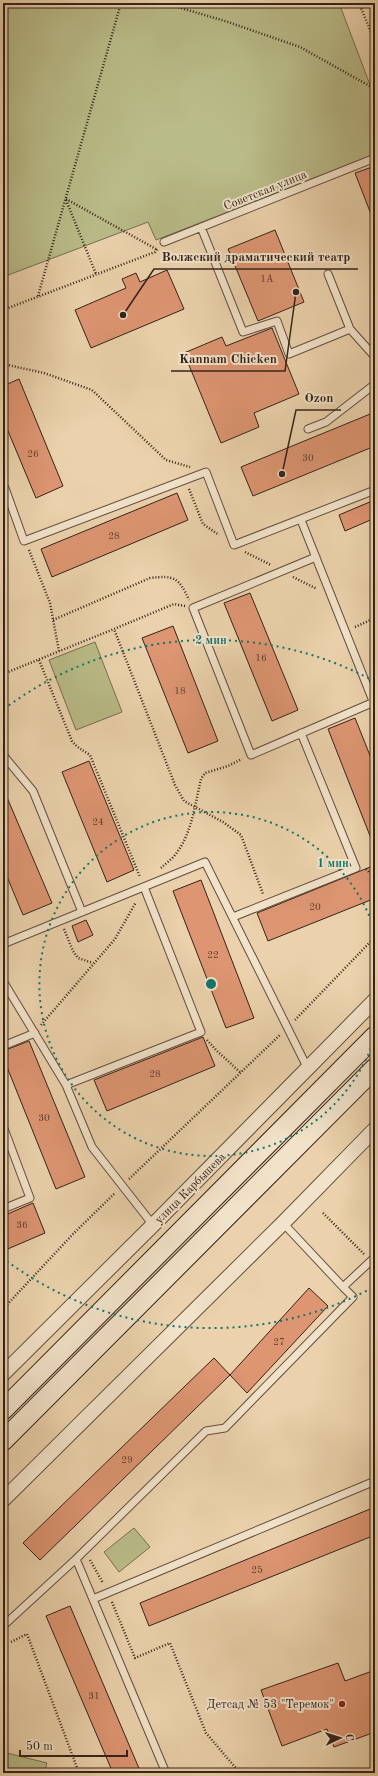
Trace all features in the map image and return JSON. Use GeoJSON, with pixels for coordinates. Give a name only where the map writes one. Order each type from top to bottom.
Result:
{"type":"FeatureCollection","features":[{"type":"Feature","properties":{"kind":"street","name":"улица Карбышева"},"geometry":{"type":"LineString","coordinates":[[3,1374],[153,1225],[375,1000]]}},
{"type":"Feature","properties":{"kind":"street","name":"улица Карбышева"},"geometry":{"type":"LineString","coordinates":[[3,1410],[375,1036]]}},
{"type":"Feature","properties":{"kind":"street"},"geometry":{"type":"LineString","coordinates":[[3,1441],[375,1068]]}},
{"type":"Feature","properties":{"kind":"street"},"geometry":{"type":"LineString","coordinates":[[3,1500],[283,1223],[375,1129]]}},
{"type":"Feature","properties":{"kind":"lane","name":"Советская улица"},"geometry":{"type":"LineString","coordinates":[[164,242],[375,158]]}},
{"type":"Feature","properties":{"kind":"lane"},"geometry":{"type":"LineString","coordinates":[[201,227],[243,332],[277,321],[289,354],[350,329]]}},
{"type":"Feature","properties":{"kind":"lane"},"geometry":{"type":"LineString","coordinates":[[328,274],[350,329],[375,357]]}},
{"type":"Feature","properties":{"kind":"lane"},"geometry":{"type":"LineString","coordinates":[[308,429],[326,422],[375,384]]}},
{"type":"Feature","properties":{"kind":"lane"},"geometry":{"type":"LineString","coordinates":[[3,488],[5,488],[24,541],[206,472],[234,545],[375,490]]}},
{"type":"Feature","properties":{"kind":"lane"},"geometry":{"type":"LineString","coordinates":[[301,520],[316,557],[374,704],[251,755],[193,608],[316,557]]}},
{"type":"Feature","properties":{"kind":"lane"},"geometry":{"type":"LineString","coordinates":[[233,917],[356,868],[301,733]]}},
{"type":"Feature","properties":{"kind":"lane"},"geometry":{"type":"LineString","coordinates":[[3,755],[33,791],[82,912]]}},
{"type":"Feature","properties":{"kind":"lane"},"geometry":{"type":"LineString","coordinates":[[3,944],[205,862],[308,1069]]}},
{"type":"Feature","properties":{"kind":"lane"},"geometry":{"type":"LineString","coordinates":[[66,1085],[201,1032],[144,887]]}},
{"type":"Feature","properties":{"kind":"lane"},"geometry":{"type":"LineString","coordinates":[[3,981],[66,1085],[92,1147],[153,1225]]}},
{"type":"Feature","properties":{"kind":"lane"},"geometry":{"type":"LineString","coordinates":[[3,1046],[35,1033]]}},
{"type":"Feature","properties":{"kind":"lane"},"geometry":{"type":"LineString","coordinates":[[3,1126],[30,1198],[3,1209]]}},
{"type":"Feature","properties":{"kind":"lane"},"geometry":{"type":"LineString","coordinates":[[3,1626],[76,1559],[206,1431],[225,1428],[353,1297],[283,1223]]}},
{"type":"Feature","properties":{"kind":"lane"},"geometry":{"type":"LineString","coordinates":[[343,1287],[373,1259]]}},
{"type":"Feature","properties":{"kind":"lane"},"geometry":{"type":"LineString","coordinates":[[94,1599],[375,1481]]}},
{"type":"Feature","properties":{"kind":"lane"},"geometry":{"type":"LineString","coordinates":[[76,1559],[166,1773]]}},
{"type":"Feature","properties":{"kind":"path"},"geometry":{"type":"LineString","coordinates":[[38,296],[121,3]]}},
{"type":"Feature","properties":{"kind":"path"},"geometry":{"type":"LineString","coordinates":[[164,3],[225,21],[300,47],[375,89]]}},
{"type":"Feature","properties":{"kind":"path"},"geometry":{"type":"LineString","coordinates":[[359,3],[375,42]]}},
{"type":"Feature","properties":{"kind":"path"},"geometry":{"type":"LineString","coordinates":[[66,199],[156,250]]}},
{"type":"Feature","properties":{"kind":"path"},"geometry":{"type":"LineString","coordinates":[[66,199],[96,274]]}},
{"type":"Feature","properties":{"kind":"path"},"geometry":{"type":"LineString","coordinates":[[3,310],[156,250],[164,242]]}},
{"type":"Feature","properties":{"kind":"path"},"geometry":{"type":"LineString","coordinates":[[3,364],[44,373],[92,390],[166,460],[206,472]]}},
{"type":"Feature","properties":{"kind":"path"},"geometry":{"type":"LineString","coordinates":[[24,541],[47,591],[59,651]]}},
{"type":"Feature","properties":{"kind":"path"},"geometry":{"type":"LineString","coordinates":[[54,620],[150,578],[166,576],[175,578],[182,584],[193,608]]}},
{"type":"Feature","properties":{"kind":"path"},"geometry":{"type":"LineString","coordinates":[[3,674],[174,604],[193,608]]}},
{"type":"Feature","properties":{"kind":"path"},"geometry":{"type":"LineString","coordinates":[[345,631],[375,618]]}},
{"type":"Feature","properties":{"kind":"path"},"geometry":{"type":"LineString","coordinates":[[114,629],[175,785],[184,801],[224,822],[241,835],[266,904]]}},
{"type":"Feature","properties":{"kind":"path"},"geometry":{"type":"LineString","coordinates":[[39,660],[72,742],[76,747],[90,755],[144,887]]}},
{"type":"Feature","properties":{"kind":"path"},"geometry":{"type":"LineString","coordinates":[[35,1033],[115,939],[144,887],[161,868],[175,856],[190,827],[201,779],[205,773],[228,766],[251,755]]}},
{"type":"Feature","properties":{"kind":"path"},"geometry":{"type":"LineString","coordinates":[[356,868],[366,868],[371,874],[375,885]]}},
{"type":"Feature","properties":{"kind":"path"},"geometry":{"type":"LineString","coordinates":[[60,921],[73,951],[78,958],[93,963]]}},
{"type":"Feature","properties":{"kind":"path"},"geometry":{"type":"LineString","coordinates":[[3,1309],[122,1186],[287,1028],[375,937]]}},
{"type":"Feature","properties":{"kind":"path"},"geometry":{"type":"LineString","coordinates":[[201,1032],[216,1050],[241,1073]]}},
{"type":"Feature","properties":{"kind":"path"},"geometry":{"type":"LineString","coordinates":[[323,1213],[373,1259]]}},
{"type":"Feature","properties":{"kind":"path"},"geometry":{"type":"LineString","coordinates":[[89,1558],[108,1593],[135,1658],[170,1643],[206,1733],[240,1773]]}},
{"type":"Feature","properties":{"kind":"path"},"geometry":{"type":"LineString","coordinates":[[3,1646],[27,1634],[79,1773]]}},
{"type":"Feature","properties":{"kind":"green space"},"geometry":{"type":"Polygon","coordinates":[[[3,3],[339,3],[375,98],[375,155],[156,240],[148,222],[3,277],[3,3]]]}},
{"type":"Feature","properties":{"kind":"green space"},"geometry":{"type":"Polygon","coordinates":[[[95,642],[122,712],[76,730],[49,660],[95,642]]]}},
{"type":"Feature","properties":{"kind":"green space"},"geometry":{"type":"Polygon","coordinates":[[[134,1528],[150,1547],[119,1572],[104,1552],[134,1528]]]}},
{"type":"Feature","properties":{"kind":"green space"},"geometry":{"type":"Polygon","coordinates":[[[3,1752],[47,1763],[44,1773],[3,1773],[3,1752]]]}},
{"type":"Feature","properties":{"kind":"building"},"geometry":{"type":"Polygon","coordinates":[[[375,166],[375,222],[374,222],[355,173],[375,166]]]}},
{"type":"Feature","properties":{"kind":"building"},"geometry":{"type":"Polygon","coordinates":[[[275,230],[304,302],[258,321],[228,249],[275,230]]]}},
{"type":"Feature","properties":{"kind":"building"},"geometry":{"type":"Polygon","coordinates":[[[167,270],[184,309],[91,348],[75,310],[126,288],[122,279],[136,273],[140,282],[167,270]]]}},
{"type":"Feature","properties":{"kind":"building"},"geometry":{"type":"Polygon","coordinates":[[[272,328],[299,394],[254,413],[259,427],[221,443],[184,353],[222,337],[226,346],[272,328]]]}},
{"type":"Feature","properties":{"kind":"building"},"geometry":{"type":"Polygon","coordinates":[[[19,379],[63,486],[36,498],[3,419],[3,386],[19,379]]]}},
{"type":"Feature","properties":{"kind":"building"},"geometry":{"type":"Polygon","coordinates":[[[375,412],[375,446],[253,496],[241,467],[375,412]]]}},
{"type":"Feature","properties":{"kind":"building"},"geometry":{"type":"Polygon","coordinates":[[[177,493],[188,520],[52,577],[41,549],[177,493]]]}},
{"type":"Feature","properties":{"kind":"building"},"geometry":{"type":"Polygon","coordinates":[[[372,501],[375,509],[375,518],[345,531],[339,515],[372,501]]]}},
{"type":"Feature","properties":{"kind":"building"},"geometry":{"type":"Polygon","coordinates":[[[250,593],[298,710],[272,721],[224,603],[250,593]]]}},
{"type":"Feature","properties":{"kind":"building"},"geometry":{"type":"Polygon","coordinates":[[[173,626],[218,741],[188,753],[142,638],[173,626]]]}},
{"type":"Feature","properties":{"kind":"building"},"geometry":{"type":"Polygon","coordinates":[[[355,718],[375,768],[374,846],[328,729],[355,718]]]}},
{"type":"Feature","properties":{"kind":"building"},"geometry":{"type":"Polygon","coordinates":[[[89,761],[134,870],[107,882],[62,772],[89,761]]]}},
{"type":"Feature","properties":{"kind":"building"},"geometry":{"type":"Polygon","coordinates":[[[3,788],[52,903],[23,915],[3,867],[3,788]]]}},
{"type":"Feature","properties":{"kind":"building"},"geometry":{"type":"Polygon","coordinates":[[[375,865],[375,892],[370,893],[373,899],[268,941],[257,913],[375,865]]]}},
{"type":"Feature","properties":{"kind":"building"},"geometry":{"type":"Polygon","coordinates":[[[201,880],[254,1018],[226,1028],[173,891],[201,880]]]}},
{"type":"Feature","properties":{"kind":"building"},"geometry":{"type":"Polygon","coordinates":[[[86,920],[93,935],[78,942],[72,926],[86,920]]]}},
{"type":"Feature","properties":{"kind":"building"},"geometry":{"type":"Polygon","coordinates":[[[203,1037],[215,1066],[107,1111],[94,1080],[203,1037]]]}},
{"type":"Feature","properties":{"kind":"building"},"geometry":{"type":"Polygon","coordinates":[[[29,1041],[85,1177],[56,1189],[3,1057],[3,1051],[29,1041]]]}},
{"type":"Feature","properties":{"kind":"building"},"geometry":{"type":"Polygon","coordinates":[[[33,1203],[45,1233],[3,1251],[3,1216],[33,1203]]]}},
{"type":"Feature","properties":{"kind":"building"},"geometry":{"type":"Polygon","coordinates":[[[309,1288],[328,1306],[247,1393],[230,1375],[309,1288]]]}},
{"type":"Feature","properties":{"kind":"building"},"geometry":{"type":"Polygon","coordinates":[[[214,1358],[230,1375],[40,1560],[23,1543],[214,1358]]]}},
{"type":"Feature","properties":{"kind":"building"},"geometry":{"type":"Polygon","coordinates":[[[375,1507],[375,1535],[149,1626],[140,1603],[375,1507]]]}},
{"type":"Feature","properties":{"kind":"building"},"geometry":{"type":"Polygon","coordinates":[[[70,1606],[141,1773],[113,1773],[46,1616],[70,1606]]]}},
{"type":"Feature","properties":{"kind":"building","name":"Детсад № 53 \"Теремок\""},"geometry":{"type":"Polygon","coordinates":[[[338,1663],[345,1681],[375,1670],[375,1732],[334,1747],[327,1729],[282,1746],[261,1690],[338,1663]]]}},
{"type":"Feature","properties":{"kind":"place","name":"Kannam Chicken"},"geometry":{"type":"Point","coordinates":[296,292]}},
{"type":"Feature","properties":{"kind":"place","name":"Волжский драматический театр"},"geometry":{"type":"Point","coordinates":[123,315]}},
{"type":"Feature","properties":{"kind":"place","name":"Ozon"},"geometry":{"type":"Point","coordinates":[282,474]}},
{"type":"Feature","properties":{"kind":"place","name":"Детсад № 53 \"Теремок\""},"geometry":{"type":"Point","coordinates":[342,1704]}}]}
